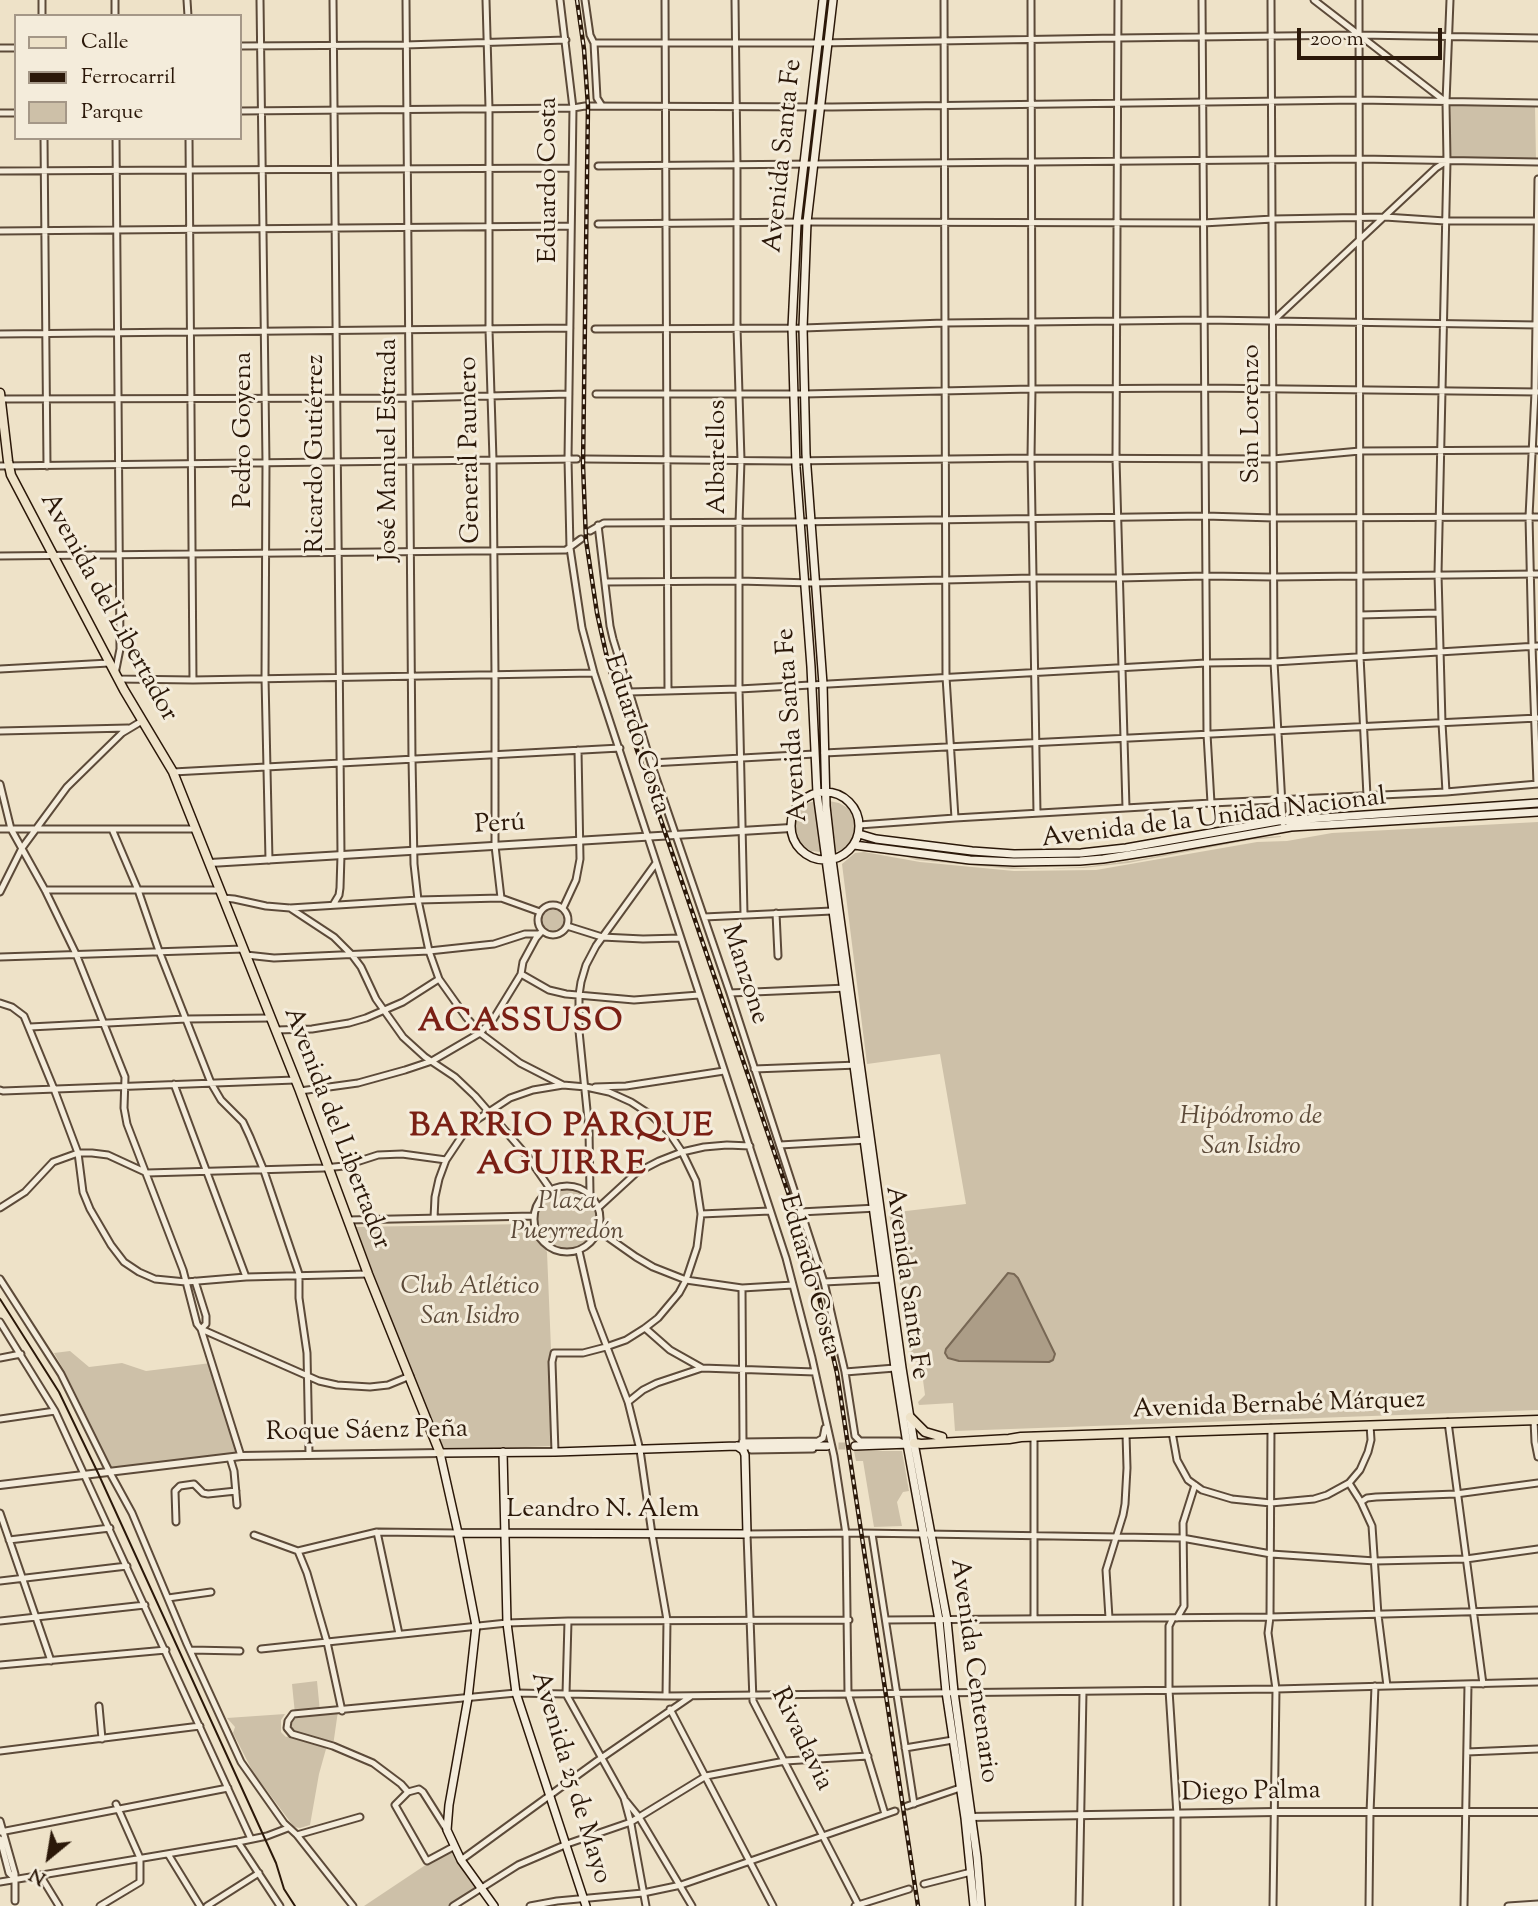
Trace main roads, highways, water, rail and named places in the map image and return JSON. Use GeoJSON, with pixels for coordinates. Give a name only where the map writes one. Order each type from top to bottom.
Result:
{"type":"FeatureCollection","features":[{"type":"Feature","properties":{"kind":"main road","name":"Avenida Santa Fe"},"geometry":{"type":"LineString","coordinates":[[820,754],[812,685],[796,461],[792,328],[796,223],[822,0]]}},
{"type":"Feature","properties":{"kind":"main road","name":"Avenida Santa Fe"},"geometry":{"type":"LineString","coordinates":[[833,0],[807,222],[803,328],[806,461],[823,684],[821,793],[886,1279],[910,1417],[911,1443]]}},
{"type":"Feature","properties":{"kind":"main road","name":"Avenida del Libertador"},"geometry":{"type":"LineString","coordinates":[[0,393],[4,466],[116,676],[173,772],[440,1453],[477,1626],[447,1830],[461,1860],[494,1906]]}},
{"type":"Feature","properties":{"kind":"main road"},"geometry":{"type":"LineString","coordinates":[[821,793],[840,796],[852,805],[858,818],[859,830],[854,845],[847,853],[829,860],[809,856],[802,851],[796,844],[791,828],[796,809],[806,798],[821,793]]}},
{"type":"Feature","properties":{"kind":"main road","name":"Avenida de la Unidad Nacional"},"geometry":{"type":"LineString","coordinates":[[859,830],[876,839],[972,851],[1055,853],[1126,848],[1283,824],[1538,803]]}},
{"type":"Feature","properties":{"kind":"main road","name":"Avenida de la Unidad Nacional"},"geometry":{"type":"LineString","coordinates":[[854,845],[970,860],[1080,861],[1150,852],[1283,824],[1538,812]]}},
{"type":"Feature","properties":{"kind":"main road","name":"Avenida Santa Fe"},"geometry":{"type":"LineString","coordinates":[[829,860],[832,911],[841,948]]}},
{"type":"Feature","properties":{"kind":"main road","name":"Avenida Santa Fe"},"geometry":{"type":"LineString","coordinates":[[886,1279],[895,1368],[911,1443]]}},
{"type":"Feature","properties":{"kind":"main road"},"geometry":{"type":"LineString","coordinates":[[910,1417],[925,1432],[942,1437]]}},
{"type":"Feature","properties":{"kind":"main road","name":"Avenida Bernabé Márquez"},"geometry":{"type":"LineString","coordinates":[[911,1443],[1034,1436],[1536,1420]]}},
{"type":"Feature","properties":{"kind":"main road","name":"Avenida Bernabé Márquez"},"geometry":{"type":"LineString","coordinates":[[911,1443],[920,1439],[942,1437],[1009,1434],[1021,1437]]}},
{"type":"Feature","properties":{"kind":"main road"},"geometry":{"type":"LineString","coordinates":[[855,1446],[911,1443]]}},
{"type":"Feature","properties":{"kind":"main road","name":"Avenida Centenario"},"geometry":{"type":"LineString","coordinates":[[911,1443],[923,1534],[943,1620]]}},
{"type":"Feature","properties":{"kind":"main road","name":"Avenida Centenario"},"geometry":{"type":"LineString","coordinates":[[911,1443],[932,1534],[943,1620],[953,1740],[963,1787]]}},
{"type":"Feature","properties":{"kind":"main road"},"geometry":{"type":"LineString","coordinates":[[740,1444],[748,1453],[761,1447]]}},
{"type":"Feature","properties":{"kind":"main road","name":"Roque Sáenz Peña"},"geometry":{"type":"LineString","coordinates":[[440,1453],[640,1450],[740,1444],[761,1447],[827,1446]]}},
{"type":"Feature","properties":{"kind":"main road","name":"Avenida 25 de Mayo"},"geometry":{"type":"LineString","coordinates":[[503,1452],[507,1623],[516,1693],[585,1903]]}},
{"type":"Feature","properties":{"kind":"main road","name":"Rivadavia"},"geometry":{"type":"LineString","coordinates":[[747,1534],[748,1453]]}},
{"type":"Feature","properties":{"kind":"main road","name":"Leandro N. Alem"},"geometry":{"type":"LineString","coordinates":[[458,1533],[747,1534]]}},
{"type":"Feature","properties":{"kind":"main road","name":"Avenida Centenario"},"geometry":{"type":"LineString","coordinates":[[950,1692],[963,1787],[977,1857],[981,1906]]}},
{"type":"Feature","properties":{"kind":"main road","name":"Avenida Centenario"},"geometry":{"type":"LineString","coordinates":[[968,1817],[974,1906]]}},
{"type":"Feature","properties":{"kind":"tunnel"},"geometry":{"type":"LineString","coordinates":[[828,1446],[855,1446]]}},
{"type":"Feature","properties":{"kind":"tunnel"},"geometry":{"type":"LineString","coordinates":[[895,1811],[907,1806]]}},
{"type":"Feature","properties":{"kind":"tram line"},"geometry":{"type":"LineString","coordinates":[[0,1299],[59,1392],[276,1863],[284,1889],[295,1906]]}},
{"type":"Feature","properties":{"kind":"railway"},"geometry":{"type":"LineString","coordinates":[[577,0],[588,106],[583,465],[586,540],[597,613],[610,671],[808,1251],[837,1373],[918,1906]]}},
{"type":"Feature","properties":{"kind":"district","name":"ACASSUSO"},"geometry":{"type":"Point","coordinates":[521,1024]}},
{"type":"Feature","properties":{"kind":"district","name":"BARRIO PARQUE AGUIRRE"},"geometry":{"type":"Point","coordinates":[562,1148]}},
{"type":"Feature","properties":{"kind":"park label","name":"Hipódromo de San Isidro"},"geometry":{"type":"Point","coordinates":[1251,1134]}},
{"type":"Feature","properties":{"kind":"park label","name":"Plaza Pueyrredón"},"geometry":{"type":"Point","coordinates":[567,1219]}},
{"type":"Feature","properties":{"kind":"park label","name":"Club Atlético San Isidro"},"geometry":{"type":"Point","coordinates":[470,1304]}}]}
